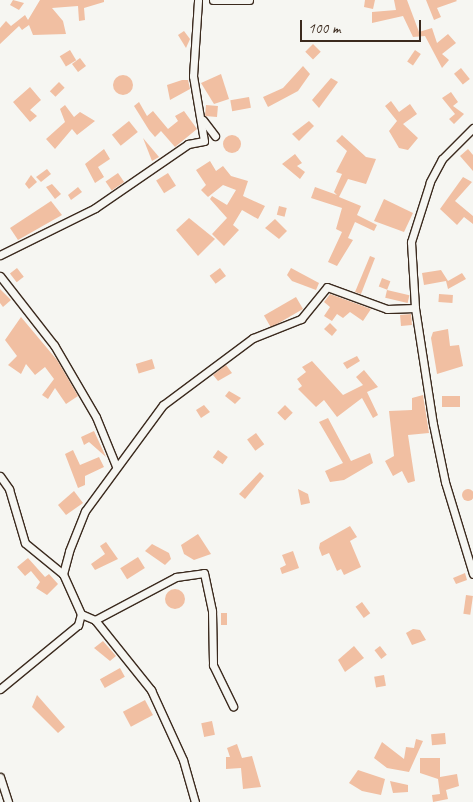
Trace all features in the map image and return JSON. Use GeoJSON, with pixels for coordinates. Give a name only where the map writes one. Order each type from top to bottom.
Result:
{"type":"FeatureCollection","features":[{"type":"Feature","properties":{"kind":"street"},"geometry":{"type":"LineString","coordinates":[[0,255],[95,208],[161,160],[188,144],[204,141],[203,120],[193,76],[198,0]]}},
{"type":"Feature","properties":{"kind":"street"},"geometry":{"type":"LineString","coordinates":[[213,0],[249,0]]}},
{"type":"Feature","properties":{"kind":"street"},"geometry":{"type":"LineString","coordinates":[[203,120],[215,136]]}},
{"type":"Feature","properties":{"kind":"street"},"geometry":{"type":"LineString","coordinates":[[473,128],[442,159],[417,214],[411,242],[415,308],[445,482],[473,574]]}},
{"type":"Feature","properties":{"kind":"street"},"geometry":{"type":"LineString","coordinates":[[0,276],[54,345],[96,417],[116,466]]}},
{"type":"Feature","properties":{"kind":"street"},"geometry":{"type":"LineString","coordinates":[[63,574],[85,511],[116,466],[163,405],[253,338],[300,319],[327,287],[387,309],[415,308]]}},
{"type":"Feature","properties":{"kind":"street"},"geometry":{"type":"LineString","coordinates":[[0,476],[9,489],[25,543],[63,574],[81,614],[95,620],[150,690],[183,760],[195,802]]}},
{"type":"Feature","properties":{"kind":"street"},"geometry":{"type":"LineString","coordinates":[[95,620],[176,577],[204,573],[213,620],[213,664],[233,706]]}},
{"type":"Feature","properties":{"kind":"street"},"geometry":{"type":"LineString","coordinates":[[0,689],[70,634],[81,614]]}},
{"type":"Feature","properties":{"kind":"street"},"geometry":{"type":"LineString","coordinates":[[0,777],[8,802]]}},
{"type":"Feature","properties":{"kind":"building"},"geometry":{"type":"Polygon","coordinates":[[[13,0],[24,3],[19,10],[10,5],[13,0]]]}},
{"type":"Feature","properties":{"kind":"building"},"geometry":{"type":"Polygon","coordinates":[[[40,0],[104,0],[104,2],[84,8],[85,20],[79,21],[78,6],[52,8],[63,21],[66,34],[33,35],[29,25],[22,30],[19,26],[0,44],[0,28],[6,21],[11,26],[25,15],[28,20],[40,0]]]}},
{"type":"Feature","properties":{"kind":"building"},"geometry":{"type":"Polygon","coordinates":[[[365,0],[375,0],[373,9],[364,7],[365,0]]]}},
{"type":"Feature","properties":{"kind":"building"},"geometry":{"type":"Polygon","coordinates":[[[394,0],[407,0],[419,32],[432,28],[437,43],[448,34],[456,43],[442,54],[449,60],[442,68],[425,36],[413,37],[403,16],[372,23],[372,12],[396,10],[394,0]]]}},
{"type":"Feature","properties":{"kind":"building"},"geometry":{"type":"Polygon","coordinates":[[[426,0],[457,1],[437,8],[441,17],[434,20],[426,0]]]}},
{"type":"Feature","properties":{"kind":"building"},"geometry":{"type":"Polygon","coordinates":[[[184,31],[190,39],[186,48],[178,35],[184,31]]]}},
{"type":"Feature","properties":{"kind":"building"},"geometry":{"type":"Polygon","coordinates":[[[313,44],[321,52],[313,60],[305,52],[313,44]]]}},
{"type":"Feature","properties":{"kind":"building"},"geometry":{"type":"Polygon","coordinates":[[[70,50],[76,60],[66,66],[60,56],[70,50]]]}},
{"type":"Feature","properties":{"kind":"building"},"geometry":{"type":"Polygon","coordinates":[[[415,50],[421,54],[413,66],[407,62],[415,50]]]}},
{"type":"Feature","properties":{"kind":"building"},"geometry":{"type":"Polygon","coordinates":[[[80,58],[86,66],[78,72],[72,64],[80,58]]]}},
{"type":"Feature","properties":{"kind":"building"},"geometry":{"type":"Polygon","coordinates":[[[303,66],[310,74],[298,91],[268,107],[263,97],[283,88],[303,66]]]}},
{"type":"Feature","properties":{"kind":"building"},"geometry":{"type":"Polygon","coordinates":[[[461,68],[470,79],[463,85],[454,74],[461,68]]]}},
{"type":"Feature","properties":{"kind":"building"},"geometry":{"type":"Polygon","coordinates":[[[221,74],[229,99],[214,104],[201,83],[221,74]]]}},
{"type":"Feature","properties":{"kind":"building"},"geometry":{"type":"Polygon","coordinates":[[[123,75],[130,78],[133,85],[130,92],[123,95],[116,92],[113,85],[116,78],[123,75]]]}},
{"type":"Feature","properties":{"kind":"building"},"geometry":{"type":"Polygon","coordinates":[[[331,78],[338,82],[319,108],[312,100],[331,78]]]}},
{"type":"Feature","properties":{"kind":"building"},"geometry":{"type":"Polygon","coordinates":[[[188,80],[190,89],[170,100],[167,85],[188,80]]]}},
{"type":"Feature","properties":{"kind":"building"},"geometry":{"type":"Polygon","coordinates":[[[59,82],[65,88],[55,97],[50,91],[59,82]]]}},
{"type":"Feature","properties":{"kind":"building"},"geometry":{"type":"Polygon","coordinates":[[[30,87],[41,100],[30,110],[37,116],[30,122],[13,102],[30,87]]]}},
{"type":"Feature","properties":{"kind":"building"},"geometry":{"type":"Polygon","coordinates":[[[451,92],[458,102],[453,106],[464,114],[454,124],[449,119],[455,114],[442,98],[451,92]]]}},
{"type":"Feature","properties":{"kind":"building"},"geometry":{"type":"Polygon","coordinates":[[[249,97],[251,108],[232,111],[230,100],[249,97]]]}},
{"type":"Feature","properties":{"kind":"building"},"geometry":{"type":"Polygon","coordinates":[[[391,101],[399,112],[410,104],[417,114],[403,124],[418,138],[408,150],[399,148],[389,131],[397,121],[385,106],[391,101]]]}},
{"type":"Feature","properties":{"kind":"building"},"geometry":{"type":"Polygon","coordinates":[[[139,102],[147,116],[153,111],[168,129],[178,121],[175,116],[184,111],[197,129],[175,147],[161,131],[155,137],[149,130],[134,106],[139,102]]]}},
{"type":"Feature","properties":{"kind":"building"},"geometry":{"type":"Polygon","coordinates":[[[65,105],[74,117],[80,112],[95,121],[77,135],[72,129],[55,149],[46,139],[65,122],[60,109],[65,105]]]}},
{"type":"Feature","properties":{"kind":"building"},"geometry":{"type":"Polygon","coordinates":[[[206,105],[218,106],[217,117],[205,116],[206,105]]]}},
{"type":"Feature","properties":{"kind":"building"},"geometry":{"type":"Polygon","coordinates":[[[129,121],[138,132],[121,146],[112,135],[129,121]]]}},
{"type":"Feature","properties":{"kind":"building"},"geometry":{"type":"Polygon","coordinates":[[[309,121],[314,126],[299,141],[292,134],[309,121]]]}},
{"type":"Feature","properties":{"kind":"building"},"geometry":{"type":"Polygon","coordinates":[[[232,135],[238,138],[241,144],[238,150],[232,153],[226,150],[223,144],[226,138],[232,135]]]}},
{"type":"Feature","properties":{"kind":"building"},"geometry":{"type":"Polygon","coordinates":[[[342,135],[366,157],[376,159],[366,184],[348,179],[339,197],[361,206],[357,215],[377,225],[374,231],[355,222],[348,238],[353,240],[337,266],[328,262],[342,232],[336,229],[342,208],[311,198],[315,187],[337,195],[334,192],[342,174],[336,172],[347,151],[336,141],[342,135]]]}},
{"type":"Feature","properties":{"kind":"building"},"geometry":{"type":"Polygon","coordinates":[[[143,138],[159,157],[152,161],[143,138]]]}},
{"type":"Feature","properties":{"kind":"building"},"geometry":{"type":"Polygon","coordinates":[[[104,149],[110,159],[98,167],[104,177],[95,183],[85,164],[104,149]]]}},
{"type":"Feature","properties":{"kind":"building"},"geometry":{"type":"Polygon","coordinates":[[[468,149],[473,155],[473,171],[460,156],[468,149]]]}},
{"type":"Feature","properties":{"kind":"building"},"geometry":{"type":"Polygon","coordinates":[[[295,154],[302,163],[297,166],[305,172],[300,179],[282,164],[295,154]]]}},
{"type":"Feature","properties":{"kind":"building"},"geometry":{"type":"Polygon","coordinates":[[[210,161],[216,171],[223,166],[231,176],[248,181],[243,196],[265,206],[258,219],[242,210],[233,225],[239,230],[224,246],[212,234],[227,218],[210,199],[212,196],[227,205],[236,190],[223,185],[208,197],[201,190],[206,185],[196,170],[210,161]]]}},
{"type":"Feature","properties":{"kind":"building"},"geometry":{"type":"Polygon","coordinates":[[[47,169],[51,174],[41,182],[36,177],[47,169]]]}},
{"type":"Feature","properties":{"kind":"building"},"geometry":{"type":"Polygon","coordinates":[[[118,173],[124,182],[112,191],[106,181],[118,173]]]}},
{"type":"Feature","properties":{"kind":"building"},"geometry":{"type":"Polygon","coordinates":[[[168,173],[176,186],[164,193],[156,180],[168,173]]]}},
{"type":"Feature","properties":{"kind":"building"},"geometry":{"type":"Polygon","coordinates":[[[31,175],[37,182],[29,189],[25,184],[31,175]]]}},
{"type":"Feature","properties":{"kind":"building"},"geometry":{"type":"Polygon","coordinates":[[[463,177],[472,182],[455,201],[473,216],[473,224],[464,217],[457,225],[440,209],[463,177]]]}},
{"type":"Feature","properties":{"kind":"building"},"geometry":{"type":"Polygon","coordinates":[[[52,184],[61,194],[55,199],[46,187],[52,184]]]}},
{"type":"Feature","properties":{"kind":"building"},"geometry":{"type":"Polygon","coordinates":[[[78,187],[82,192],[71,200],[68,195],[78,187]]]}},
{"type":"Feature","properties":{"kind":"building"},"geometry":{"type":"Polygon","coordinates":[[[384,199],[413,213],[404,232],[374,221],[384,199]]]}},
{"type":"Feature","properties":{"kind":"building"},"geometry":{"type":"Polygon","coordinates":[[[51,201],[62,215],[18,240],[10,228],[51,201]]]}},
{"type":"Feature","properties":{"kind":"building"},"geometry":{"type":"Polygon","coordinates":[[[279,206],[287,208],[285,217],[277,215],[279,206]]]}},
{"type":"Feature","properties":{"kind":"building"},"geometry":{"type":"Polygon","coordinates":[[[189,218],[215,239],[198,256],[176,230],[189,218]]]}},
{"type":"Feature","properties":{"kind":"building"},"geometry":{"type":"Polygon","coordinates":[[[275,219],[287,231],[279,239],[265,228],[275,219]]]}},
{"type":"Feature","properties":{"kind":"building"},"geometry":{"type":"Polygon","coordinates":[[[370,256],[375,258],[361,294],[355,292],[370,256]]]}},
{"type":"Feature","properties":{"kind":"building"},"geometry":{"type":"Polygon","coordinates":[[[17,268],[24,277],[17,282],[10,274],[17,268]]]}},
{"type":"Feature","properties":{"kind":"building"},"geometry":{"type":"Polygon","coordinates":[[[220,268],[226,276],[216,284],[210,276],[220,268]]]}},
{"type":"Feature","properties":{"kind":"building"},"geometry":{"type":"Polygon","coordinates":[[[291,268],[319,283],[316,290],[292,281],[287,275],[291,268]]]}},
{"type":"Feature","properties":{"kind":"building"},"geometry":{"type":"Polygon","coordinates":[[[441,270],[448,281],[462,273],[466,279],[448,289],[446,281],[424,285],[422,273],[441,270]]]}},
{"type":"Feature","properties":{"kind":"building"},"geometry":{"type":"Polygon","coordinates":[[[382,278],[390,281],[387,290],[379,286],[382,278]]]}},
{"type":"Feature","properties":{"kind":"building"},"geometry":{"type":"Polygon","coordinates":[[[0,289],[11,300],[3,307],[0,303],[0,289]]]}},
{"type":"Feature","properties":{"kind":"building"},"geometry":{"type":"Polygon","coordinates":[[[387,290],[409,295],[408,303],[385,298],[387,290]]]}},
{"type":"Feature","properties":{"kind":"building"},"geometry":{"type":"Polygon","coordinates":[[[330,294],[371,309],[363,321],[350,312],[343,318],[337,314],[332,321],[324,316],[330,307],[324,302],[330,294]]]}},
{"type":"Feature","properties":{"kind":"building"},"geometry":{"type":"Polygon","coordinates":[[[439,294],[453,295],[452,303],[438,302],[439,294]]]}},
{"type":"Feature","properties":{"kind":"building"},"geometry":{"type":"Polygon","coordinates":[[[296,297],[303,309],[271,328],[264,316],[296,297]]]}},
{"type":"Feature","properties":{"kind":"building"},"geometry":{"type":"Polygon","coordinates":[[[411,314],[412,325],[401,326],[400,315],[411,314]]]}},
{"type":"Feature","properties":{"kind":"building"},"geometry":{"type":"Polygon","coordinates":[[[21,317],[57,360],[78,396],[66,404],[55,388],[48,399],[42,395],[54,379],[45,367],[35,375],[26,364],[21,374],[8,365],[17,356],[5,340],[21,317]]]}},
{"type":"Feature","properties":{"kind":"building"},"geometry":{"type":"Polygon","coordinates":[[[330,323],[337,330],[332,336],[324,329],[330,323]]]}},
{"type":"Feature","properties":{"kind":"building"},"geometry":{"type":"Polygon","coordinates":[[[448,329],[450,346],[459,345],[463,366],[437,374],[431,338],[433,332],[448,329]]]}},
{"type":"Feature","properties":{"kind":"building"},"geometry":{"type":"Polygon","coordinates":[[[357,356],[360,361],[347,369],[343,363],[357,356]]]}},
{"type":"Feature","properties":{"kind":"building"},"geometry":{"type":"Polygon","coordinates":[[[152,359],[155,369],[139,374],[136,364],[152,359]]]}},
{"type":"Feature","properties":{"kind":"building"},"geometry":{"type":"Polygon","coordinates":[[[312,361],[343,395],[363,385],[356,377],[364,370],[378,387],[367,392],[378,415],[373,418],[362,398],[337,417],[324,400],[316,407],[298,389],[302,386],[297,379],[306,372],[302,367],[312,361]]]}},
{"type":"Feature","properties":{"kind":"building"},"geometry":{"type":"Polygon","coordinates":[[[226,365],[232,373],[218,381],[213,375],[226,365]]]}},
{"type":"Feature","properties":{"kind":"building"},"geometry":{"type":"Polygon","coordinates":[[[229,391],[241,398],[235,404],[225,396],[229,391]]]}},
{"type":"Feature","properties":{"kind":"building"},"geometry":{"type":"Polygon","coordinates":[[[423,395],[429,433],[408,435],[415,481],[408,483],[402,471],[393,476],[385,461],[394,456],[389,411],[412,410],[412,398],[423,395]]]}},
{"type":"Feature","properties":{"kind":"building"},"geometry":{"type":"Polygon","coordinates":[[[442,396],[460,396],[460,407],[442,407],[442,396]]]}},
{"type":"Feature","properties":{"kind":"building"},"geometry":{"type":"Polygon","coordinates":[[[204,405],[210,412],[201,418],[196,410],[204,405]]]}},
{"type":"Feature","properties":{"kind":"building"},"geometry":{"type":"Polygon","coordinates":[[[285,405],[293,413],[285,421],[277,413],[285,405]]]}},
{"type":"Feature","properties":{"kind":"building"},"geometry":{"type":"Polygon","coordinates":[[[328,418],[351,461],[370,453],[373,463],[344,480],[330,482],[325,471],[343,463],[319,422],[328,418]]]}},
{"type":"Feature","properties":{"kind":"building"},"geometry":{"type":"Polygon","coordinates":[[[94,431],[106,457],[89,442],[84,445],[81,437],[94,431]]]}},
{"type":"Feature","properties":{"kind":"building"},"geometry":{"type":"Polygon","coordinates":[[[256,433],[264,444],[255,451],[247,439],[256,433]]]}},
{"type":"Feature","properties":{"kind":"building"},"geometry":{"type":"Polygon","coordinates":[[[73,450],[80,465],[99,457],[104,467],[85,476],[85,485],[78,488],[65,454],[73,450]]]}},
{"type":"Feature","properties":{"kind":"building"},"geometry":{"type":"Polygon","coordinates":[[[218,450],[228,457],[223,464],[213,457],[218,450]]]}},
{"type":"Feature","properties":{"kind":"building"},"geometry":{"type":"Polygon","coordinates":[[[260,472],[264,476],[245,499],[239,494],[260,472]]]}},
{"type":"Feature","properties":{"kind":"building"},"geometry":{"type":"Polygon","coordinates":[[[298,489],[308,494],[310,503],[301,505],[298,489]]]}},
{"type":"Feature","properties":{"kind":"building"},"geometry":{"type":"Polygon","coordinates":[[[470,489],[473,490],[473,500],[466,501],[463,500],[462,493],[463,490],[470,489]]]}},
{"type":"Feature","properties":{"kind":"building"},"geometry":{"type":"Polygon","coordinates":[[[74,491],[83,503],[66,515],[58,505],[74,491]]]}},
{"type":"Feature","properties":{"kind":"building"},"geometry":{"type":"Polygon","coordinates":[[[350,526],[357,537],[350,541],[361,567],[344,575],[341,569],[337,571],[329,553],[322,556],[319,548],[320,543],[350,526]]]}},
{"type":"Feature","properties":{"kind":"building"},"geometry":{"type":"Polygon","coordinates":[[[198,534],[211,554],[194,560],[184,554],[181,545],[198,534]]]}},
{"type":"Feature","properties":{"kind":"building"},"geometry":{"type":"Polygon","coordinates":[[[106,542],[118,559],[95,570],[91,564],[105,554],[100,546],[106,542]]]}},
{"type":"Feature","properties":{"kind":"building"},"geometry":{"type":"Polygon","coordinates":[[[152,544],[169,553],[171,559],[165,565],[145,551],[152,544]]]}},
{"type":"Feature","properties":{"kind":"building"},"geometry":{"type":"Polygon","coordinates":[[[293,551],[299,568],[282,574],[280,568],[286,565],[282,555],[293,551]]]}},
{"type":"Feature","properties":{"kind":"building"},"geometry":{"type":"Polygon","coordinates":[[[138,557],[145,568],[127,579],[120,568],[138,557]]]}},
{"type":"Feature","properties":{"kind":"building"},"geometry":{"type":"Polygon","coordinates":[[[28,558],[45,577],[49,574],[58,584],[47,595],[36,588],[40,582],[31,571],[25,576],[17,567],[28,558]]]}},
{"type":"Feature","properties":{"kind":"building"},"geometry":{"type":"Polygon","coordinates":[[[465,573],[467,580],[456,584],[453,578],[465,573]]]}},
{"type":"Feature","properties":{"kind":"building"},"geometry":{"type":"Polygon","coordinates":[[[175,589],[182,592],[185,599],[182,606],[175,609],[168,606],[165,599],[168,592],[175,589]]]}},
{"type":"Feature","properties":{"kind":"building"},"geometry":{"type":"Polygon","coordinates":[[[466,595],[473,596],[470,615],[463,614],[466,595]]]}},
{"type":"Feature","properties":{"kind":"building"},"geometry":{"type":"Polygon","coordinates":[[[362,602],[370,613],[364,618],[356,607],[362,602]]]}},
{"type":"Feature","properties":{"kind":"building"},"geometry":{"type":"Polygon","coordinates":[[[221,613],[227,613],[227,625],[221,625],[221,613]]]}},
{"type":"Feature","properties":{"kind":"building"},"geometry":{"type":"Polygon","coordinates":[[[413,629],[420,630],[426,640],[412,645],[406,633],[413,629]]]}},
{"type":"Feature","properties":{"kind":"building"},"geometry":{"type":"Polygon","coordinates":[[[103,641],[116,656],[110,661],[94,648],[103,641]]]}},
{"type":"Feature","properties":{"kind":"building"},"geometry":{"type":"Polygon","coordinates":[[[354,646],[364,658],[345,672],[338,660],[354,646]]]}},
{"type":"Feature","properties":{"kind":"building"},"geometry":{"type":"Polygon","coordinates":[[[380,646],[387,655],[381,659],[374,650],[380,646]]]}},
{"type":"Feature","properties":{"kind":"building"},"geometry":{"type":"Polygon","coordinates":[[[120,668],[125,677],[105,688],[100,679],[120,668]]]}},
{"type":"Feature","properties":{"kind":"building"},"geometry":{"type":"Polygon","coordinates":[[[384,675],[386,686],[376,688],[374,677],[384,675]]]}},
{"type":"Feature","properties":{"kind":"building"},"geometry":{"type":"Polygon","coordinates":[[[37,695],[65,727],[58,733],[32,707],[37,695]]]}},
{"type":"Feature","properties":{"kind":"building"},"geometry":{"type":"Polygon","coordinates":[[[145,700],[153,715],[131,727],[123,712],[145,700]]]}},
{"type":"Feature","properties":{"kind":"building"},"geometry":{"type":"Polygon","coordinates":[[[212,721],[215,735],[204,737],[201,723],[212,721]]]}},
{"type":"Feature","properties":{"kind":"building"},"geometry":{"type":"Polygon","coordinates":[[[445,733],[446,744],[432,745],[431,734],[445,733]]]}},
{"type":"Feature","properties":{"kind":"building"},"geometry":{"type":"Polygon","coordinates":[[[416,739],[423,741],[409,772],[387,768],[374,758],[382,742],[404,759],[406,747],[414,748],[416,739]]]}},
{"type":"Feature","properties":{"kind":"building"},"geometry":{"type":"Polygon","coordinates":[[[237,744],[242,758],[252,756],[261,787],[243,789],[241,768],[226,769],[226,757],[230,757],[227,748],[237,744]]]}},
{"type":"Feature","properties":{"kind":"building"},"geometry":{"type":"Polygon","coordinates":[[[420,758],[440,758],[440,777],[457,774],[459,786],[446,790],[448,799],[433,802],[432,795],[440,794],[438,779],[420,773],[420,758]]]}},
{"type":"Feature","properties":{"kind":"building"},"geometry":{"type":"Polygon","coordinates":[[[358,770],[385,779],[381,795],[362,791],[349,783],[358,770]]]}},
{"type":"Feature","properties":{"kind":"building"},"geometry":{"type":"Polygon","coordinates":[[[390,781],[408,785],[408,792],[393,793],[390,781]]]}}]}
